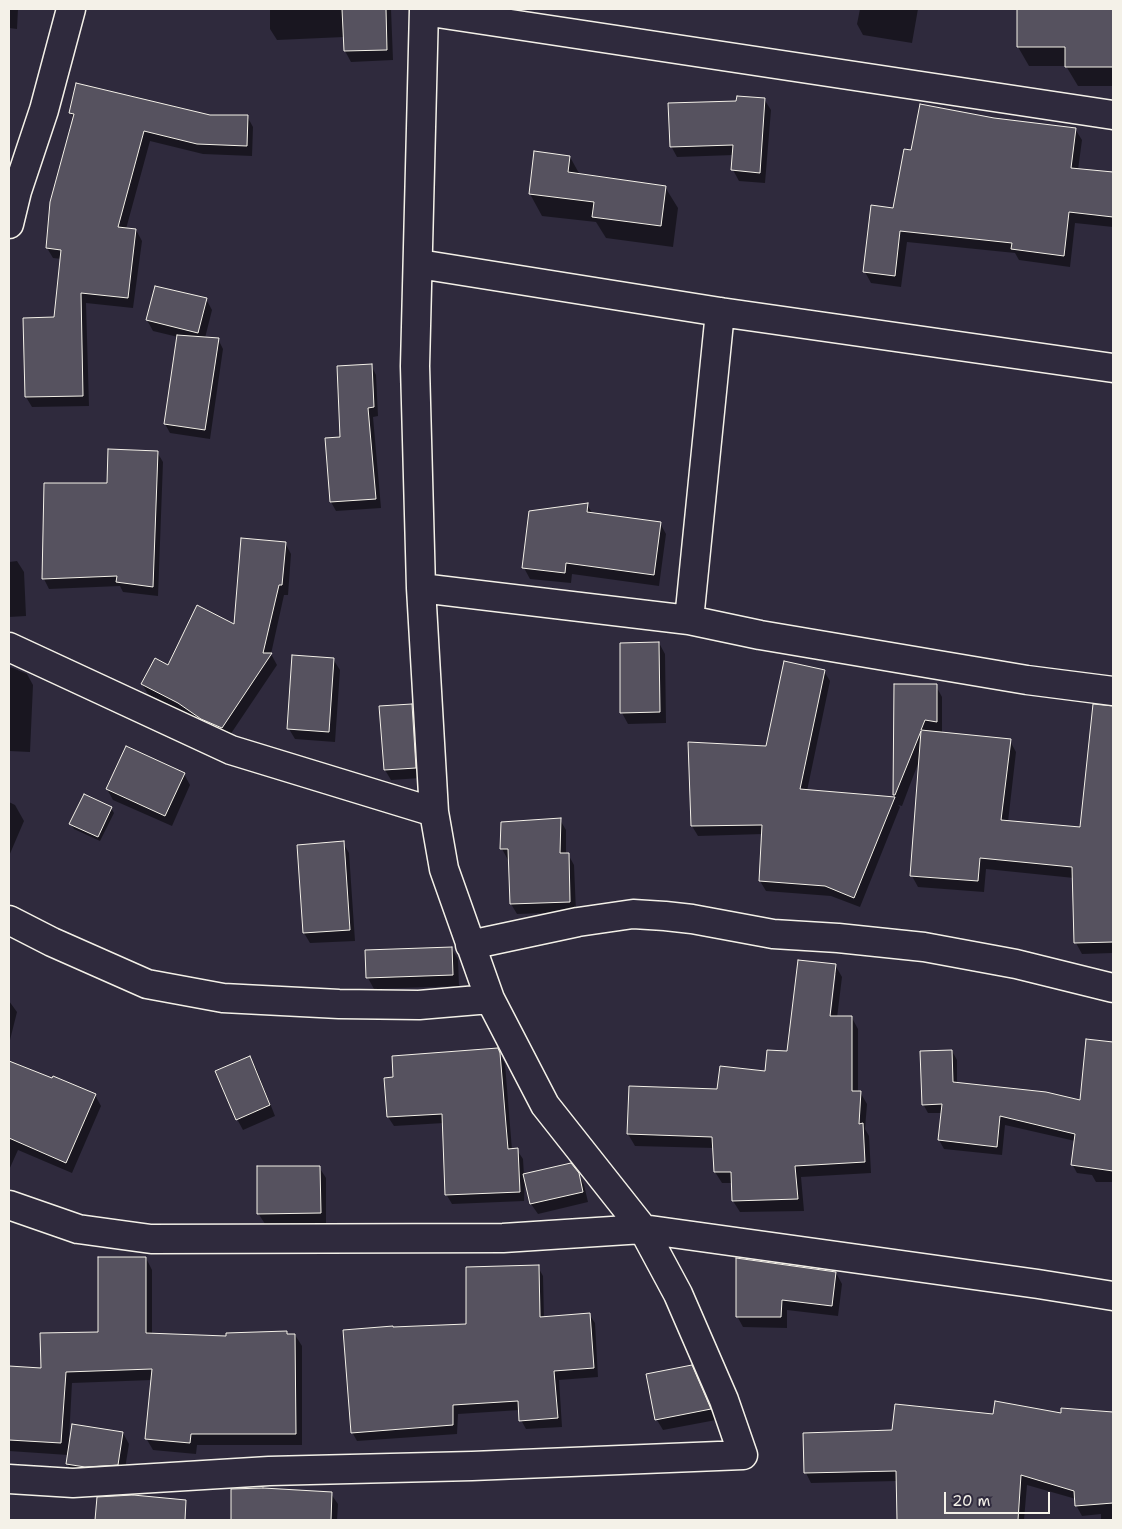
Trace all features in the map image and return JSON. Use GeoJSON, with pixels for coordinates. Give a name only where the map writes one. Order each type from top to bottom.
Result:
{"type":"FeatureCollection","features":[{"type":"Feature","properties":{"kind":"street"},"geometry":{"type":"LineString","coordinates":[[9,224],[17,191],[44,110],[72,9]]}},
{"type":"Feature","properties":{"kind":"street"},"geometry":{"type":"LineString","coordinates":[[9,1480],[73,1483],[269,1471],[472,1466],[743,1455],[724,1400],[678,1294],[643,1229],[545,1104],[490,999],[444,869],[434,812],[421,588],[415,366],[424,10],[1113,116]]}},
{"type":"Feature","properties":{"kind":"street"},"geometry":{"type":"LineString","coordinates":[[419,264],[720,312],[1113,368]]}},
{"type":"Feature","properties":{"kind":"street"},"geometry":{"type":"LineString","coordinates":[[689,620],[720,312]]}},
{"type":"Feature","properties":{"kind":"street"},"geometry":{"type":"LineString","coordinates":[[421,588],[689,620],[760,635],[1027,680],[1113,691]]}},
{"type":"Feature","properties":{"kind":"street"},"geometry":{"type":"LineString","coordinates":[[9,647],[231,750],[434,812]]}},
{"type":"Feature","properties":{"kind":"street"},"geometry":{"type":"LineString","coordinates":[[470,945],[578,922],[633,914],[665,916],[773,934],[838,938],[924,947],[1016,964],[1113,988]]}},
{"type":"Feature","properties":{"kind":"street"},"geometry":{"type":"LineString","coordinates":[[9,920],[52,942],[148,984],[223,998],[339,1004],[419,1005],[490,999]]}},
{"type":"Feature","properties":{"kind":"street"},"geometry":{"type":"LineString","coordinates":[[9,1206],[78,1229],[151,1239],[502,1238],[643,1229],[1113,1296]]}},
{"type":"Feature","properties":{"kind":"building"},"geometry":{"type":"Polygon","coordinates":[[[342,9],[386,9],[387,50],[344,51],[342,9]]]}},
{"type":"Feature","properties":{"kind":"building"},"geometry":{"type":"Polygon","coordinates":[[[1017,9],[1113,9],[1113,67],[1065,67],[1065,47],[1017,47],[1017,9]]]}},
{"type":"Feature","properties":{"kind":"building"},"geometry":{"type":"Polygon","coordinates":[[[76,83],[210,115],[248,115],[247,146],[197,144],[144,131],[118,227],[136,229],[128,298],[81,293],[83,396],[25,397],[23,318],[54,317],[61,250],[46,248],[50,202],[74,114],[69,113],[76,83]]]}},
{"type":"Feature","properties":{"kind":"building"},"geometry":{"type":"Polygon","coordinates":[[[737,96],[765,98],[760,173],[731,170],[733,145],[670,147],[668,103],[736,101],[737,96]]]}},
{"type":"Feature","properties":{"kind":"building"},"geometry":{"type":"Polygon","coordinates":[[[920,104],[994,118],[1076,128],[1071,168],[1113,172],[1113,217],[1069,212],[1064,256],[1011,249],[1012,243],[900,231],[895,276],[863,272],[871,205],[893,208],[904,149],[911,150],[920,104]]]}},
{"type":"Feature","properties":{"kind":"building"},"geometry":{"type":"Polygon","coordinates":[[[534,151],[570,156],[568,172],[666,186],[661,226],[592,217],[594,202],[529,194],[534,151]]]}},
{"type":"Feature","properties":{"kind":"building"},"geometry":{"type":"Polygon","coordinates":[[[155,286],[207,298],[198,333],[146,320],[155,286]]]}},
{"type":"Feature","properties":{"kind":"building"},"geometry":{"type":"Polygon","coordinates":[[[177,335],[219,338],[205,430],[164,424],[177,335]]]}},
{"type":"Feature","properties":{"kind":"building"},"geometry":{"type":"Polygon","coordinates":[[[372,364],[374,407],[368,408],[376,499],[330,502],[325,438],[340,437],[337,366],[372,364]]]}},
{"type":"Feature","properties":{"kind":"building"},"geometry":{"type":"Polygon","coordinates":[[[108,449],[158,451],[153,587],[116,582],[117,576],[42,579],[44,483],[107,483],[108,449]]]}},
{"type":"Feature","properties":{"kind":"building"},"geometry":{"type":"Polygon","coordinates":[[[588,503],[587,512],[661,522],[654,575],[566,563],[565,573],[522,568],[529,511],[588,503]]]}},
{"type":"Feature","properties":{"kind":"building"},"geometry":{"type":"Polygon","coordinates":[[[241,538],[286,542],[282,585],[279,585],[263,653],[272,653],[222,728],[201,719],[178,703],[141,684],[155,658],[168,665],[197,605],[234,624],[241,538]]]}},
{"type":"Feature","properties":{"kind":"building"},"geometry":{"type":"Polygon","coordinates":[[[659,642],[660,712],[620,713],[620,643],[659,642]]]}},
{"type":"Feature","properties":{"kind":"building"},"geometry":{"type":"Polygon","coordinates":[[[292,655],[334,658],[329,732],[287,729],[292,655]]]}},
{"type":"Feature","properties":{"kind":"building"},"geometry":{"type":"Polygon","coordinates":[[[784,661],[825,670],[800,789],[895,797],[854,898],[825,886],[759,881],[762,825],[691,826],[688,742],[766,746],[784,661]]]}},
{"type":"Feature","properties":{"kind":"building"},"geometry":{"type":"Polygon","coordinates":[[[894,684],[937,684],[937,722],[925,720],[921,730],[1011,739],[1001,820],[1080,827],[1093,704],[1113,706],[1113,942],[1074,943],[1072,867],[980,858],[978,881],[910,876],[921,731],[895,795],[893,795],[894,684]]]}},
{"type":"Feature","properties":{"kind":"building"},"geometry":{"type":"Polygon","coordinates":[[[412,704],[416,768],[384,770],[379,706],[412,704]]]}},
{"type":"Feature","properties":{"kind":"building"},"geometry":{"type":"Polygon","coordinates":[[[126,746],[185,773],[165,816],[106,789],[126,746]]]}},
{"type":"Feature","properties":{"kind":"building"},"geometry":{"type":"Polygon","coordinates":[[[84,794],[112,807],[98,837],[69,824],[84,794]]]}},
{"type":"Feature","properties":{"kind":"building"},"geometry":{"type":"Polygon","coordinates":[[[561,818],[560,853],[569,853],[570,902],[510,904],[508,849],[500,849],[501,822],[561,818]]]}},
{"type":"Feature","properties":{"kind":"building"},"geometry":{"type":"Polygon","coordinates":[[[344,841],[350,930],[303,933],[297,845],[344,841]]]}},
{"type":"Feature","properties":{"kind":"building"},"geometry":{"type":"Polygon","coordinates":[[[452,947],[453,975],[366,978],[365,950],[452,947]]]}},
{"type":"Feature","properties":{"kind":"building"},"geometry":{"type":"Polygon","coordinates":[[[798,960],[836,964],[830,1016],[852,1016],[852,1091],[861,1091],[859,1124],[863,1123],[865,1162],[795,1166],[798,1199],[732,1201],[731,1172],[714,1172],[712,1137],[627,1134],[629,1086],[717,1089],[720,1066],[765,1071],[767,1050],[787,1051],[798,960]]]}},
{"type":"Feature","properties":{"kind":"building"},"geometry":{"type":"Polygon","coordinates":[[[1086,1039],[1113,1042],[1113,1171],[1071,1165],[1075,1134],[1000,1116],[997,1147],[938,1140],[942,1104],[922,1105],[920,1051],[952,1050],[953,1082],[1046,1092],[1080,1100],[1086,1039]]]}},
{"type":"Feature","properties":{"kind":"building"},"geometry":{"type":"Polygon","coordinates":[[[498,1048],[508,1149],[518,1148],[520,1192],[445,1195],[442,1114],[387,1117],[384,1078],[393,1077],[392,1056],[498,1048]]]}},
{"type":"Feature","properties":{"kind":"building"},"geometry":{"type":"Polygon","coordinates":[[[250,1056],[270,1105],[236,1120],[215,1071],[250,1056]]]}},
{"type":"Feature","properties":{"kind":"building"},"geometry":{"type":"Polygon","coordinates":[[[9,1061],[52,1078],[53,1076],[96,1094],[66,1163],[9,1138],[9,1061]]]}},
{"type":"Feature","properties":{"kind":"building"},"geometry":{"type":"Polygon","coordinates":[[[571,1163],[579,1173],[583,1192],[530,1204],[523,1174],[571,1163]]]}},
{"type":"Feature","properties":{"kind":"building"},"geometry":{"type":"Polygon","coordinates":[[[257,1166],[320,1166],[321,1213],[257,1214],[257,1166]]]}},
{"type":"Feature","properties":{"kind":"building"},"geometry":{"type":"Polygon","coordinates":[[[98,1257],[146,1257],[146,1333],[226,1336],[226,1333],[287,1331],[287,1334],[295,1334],[296,1434],[191,1434],[190,1443],[145,1439],[152,1369],[66,1372],[61,1443],[9,1440],[9,1366],[41,1368],[40,1333],[98,1332],[98,1257]]]}},
{"type":"Feature","properties":{"kind":"building"},"geometry":{"type":"Polygon","coordinates":[[[736,1258],[836,1272],[832,1306],[782,1300],[781,1317],[736,1317],[736,1258]]]}},
{"type":"Feature","properties":{"kind":"building"},"geometry":{"type":"Polygon","coordinates":[[[539,1265],[540,1317],[590,1313],[594,1368],[554,1371],[558,1418],[519,1421],[518,1401],[453,1405],[453,1425],[351,1433],[343,1330],[393,1326],[466,1324],[466,1267],[539,1265]]]}},
{"type":"Feature","properties":{"kind":"building"},"geometry":{"type":"Polygon","coordinates":[[[692,1365],[711,1409],[655,1420],[646,1374],[692,1365]]]}},
{"type":"Feature","properties":{"kind":"building"},"geometry":{"type":"Polygon","coordinates":[[[995,1401],[1061,1413],[1061,1408],[1113,1412],[1113,1503],[1075,1506],[1074,1491],[1021,1475],[1018,1520],[897,1520],[896,1471],[804,1473],[803,1433],[892,1430],[895,1404],[993,1414],[995,1401]]]}},
{"type":"Feature","properties":{"kind":"building"},"geometry":{"type":"Polygon","coordinates":[[[72,1424],[123,1432],[118,1465],[85,1467],[66,1464],[72,1424]]]}},
{"type":"Feature","properties":{"kind":"building"},"geometry":{"type":"Polygon","coordinates":[[[263,1488],[332,1492],[331,1520],[231,1520],[231,1489],[263,1488]]]}},
{"type":"Feature","properties":{"kind":"building"},"geometry":{"type":"Polygon","coordinates":[[[133,1495],[186,1500],[185,1520],[95,1520],[97,1497],[133,1495]]]}}]}
